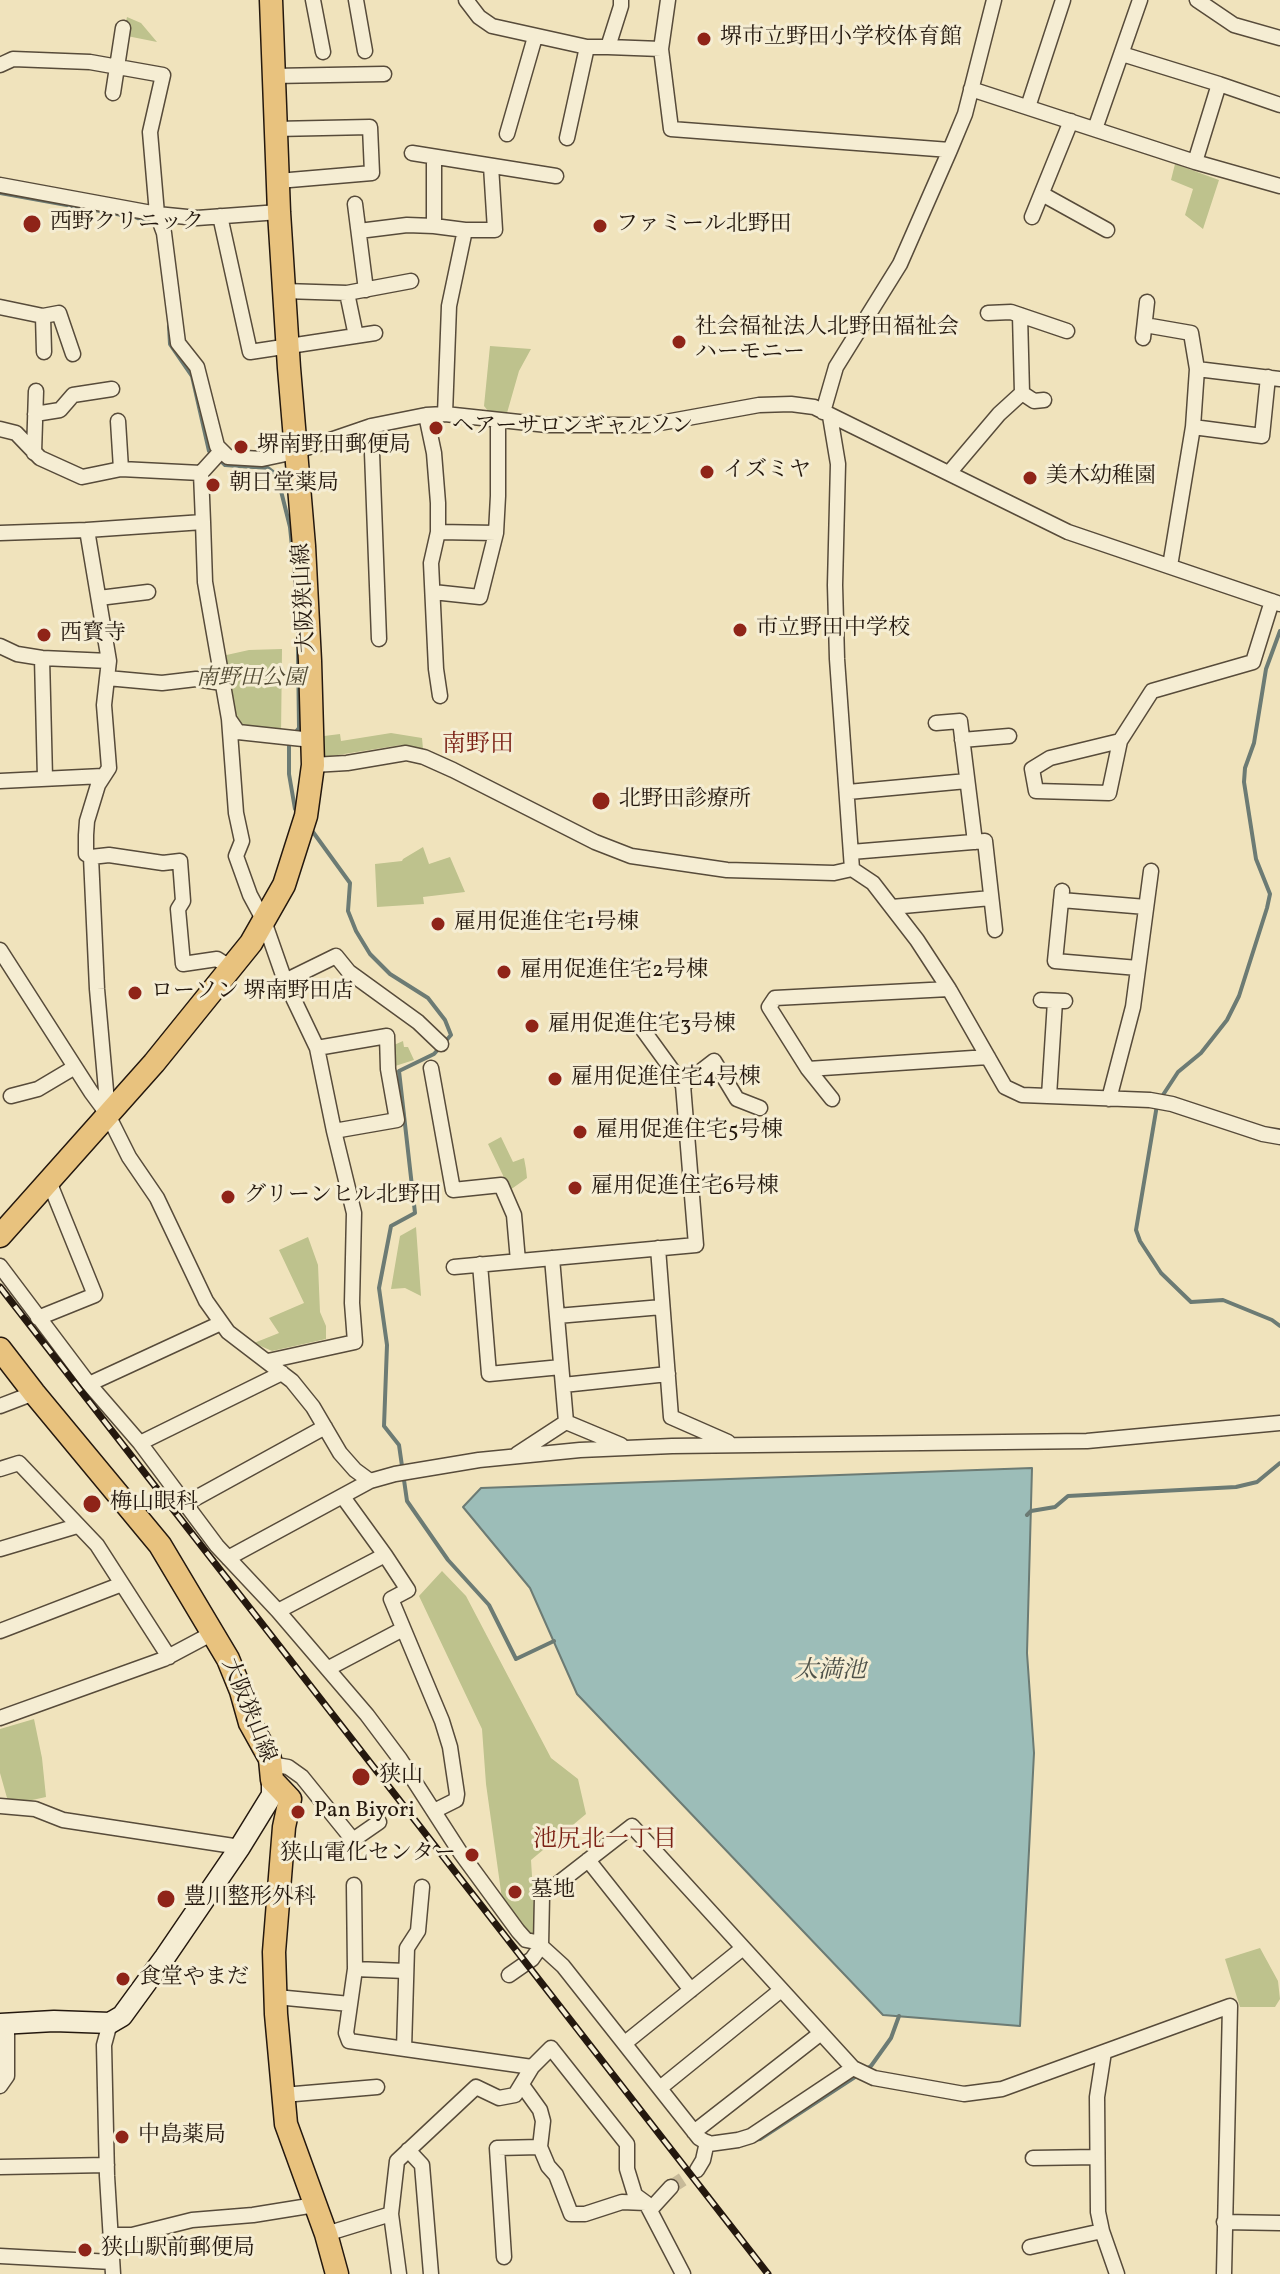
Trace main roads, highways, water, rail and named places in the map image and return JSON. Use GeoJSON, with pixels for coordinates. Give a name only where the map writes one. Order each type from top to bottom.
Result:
{"type":"FeatureCollection","features":[{"type":"Feature","properties":{"kind":"main road","name":"大阪狭山線"},"geometry":{"type":"LineString","coordinates":[[0,1236],[154,1063],[251,943],[284,885],[306,816],[313,765],[304,546],[287,347],[271,0]]}},
{"type":"Feature","properties":{"kind":"main road","name":"大阪狭山線"},"geometry":{"type":"LineString","coordinates":[[0,1349],[160,1545],[228,1659],[250,1723],[272,1772],[290,1799],[284,1827],[274,1952],[283,2095],[286,2124],[326,2234],[337,2274]]}},
{"type":"Feature","properties":{"kind":"water","name":"太満池"},"geometry":{"type":"Polygon","coordinates":[[[1032,1468],[1027,1653],[1034,1753],[1020,2026],[883,2015],[577,1694],[530,1588],[463,1507],[481,1488],[1032,1468]]]}},
{"type":"Feature","properties":{"kind":"waterway"},"geometry":{"type":"LineString","coordinates":[[0,193],[122,215]]}},
{"type":"Feature","properties":{"kind":"waterway"},"geometry":{"type":"LineString","coordinates":[[135,217],[156,226]]}},
{"type":"Feature","properties":{"kind":"waterway"},"geometry":{"type":"LineString","coordinates":[[169,326],[170,344],[192,376],[209,451],[213,454]]}},
{"type":"Feature","properties":{"kind":"waterway"},"geometry":{"type":"LineString","coordinates":[[220,460],[225,465],[268,468],[277,475],[290,527],[294,566]]}},
{"type":"Feature","properties":{"kind":"waterway"},"geometry":{"type":"LineString","coordinates":[[1161,1098],[1178,1072],[1201,1053],[1227,1020],[1239,996],[1267,908],[1270,894],[1256,859],[1244,782],[1266,669],[1280,631]]}},
{"type":"Feature","properties":{"kind":"waterway"},"geometry":{"type":"LineString","coordinates":[[295,733],[299,728],[298,647]]}},
{"type":"Feature","properties":{"kind":"waterway"},"geometry":{"type":"LineString","coordinates":[[291,740],[289,774],[295,809]]}},
{"type":"Feature","properties":{"kind":"waterway"},"geometry":{"type":"LineString","coordinates":[[313,832],[350,883],[348,911],[370,954],[390,974],[428,998],[445,1020],[451,1035],[434,1054],[399,1071],[415,1213],[391,1226],[379,1288],[387,1345],[384,1426],[399,1445],[407,1501],[448,1560],[489,1605],[516,1659],[554,1641]]}},
{"type":"Feature","properties":{"kind":"waterway"},"geometry":{"type":"LineString","coordinates":[[1157,1105],[1136,1230],[1140,1241],[1161,1273],[1191,1302],[1223,1300],[1280,1326]]}},
{"type":"Feature","properties":{"kind":"waterway"},"geometry":{"type":"LineString","coordinates":[[1027,1515],[1031,1511],[1055,1507],[1068,1496],[1236,1487],[1257,1482],[1280,1463]]}},
{"type":"Feature","properties":{"kind":"waterway"},"geometry":{"type":"LineString","coordinates":[[865,2070],[891,2038],[899,2016]]}},
{"type":"Feature","properties":{"kind":"waterway"},"geometry":{"type":"LineString","coordinates":[[754,2140],[858,2075]]}},
{"type":"Feature","properties":{"kind":"tunnel"},"geometry":{"type":"LineString","coordinates":[[671,2187],[697,2170]]}},
{"type":"Feature","properties":{"kind":"railway"},"geometry":{"type":"LineString","coordinates":[[0,1287],[768,2274]]}},
{"type":"Feature","properties":{"kind":"place","name":"堺市立野田小学校体育館"},"geometry":{"type":"Point","coordinates":[704,39]}},
{"type":"Feature","properties":{"kind":"place","name":"西野クリニック"},"geometry":{"type":"Point","coordinates":[32,224]}},
{"type":"Feature","properties":{"kind":"place","name":"ファミール北野田"},"geometry":{"type":"Point","coordinates":[600,226]}},
{"type":"Feature","properties":{"kind":"place","name":"社会福祉法人北野田福祉会 ハーモニー"},"geometry":{"type":"Point","coordinates":[679,342]}},
{"type":"Feature","properties":{"kind":"place","name":"ヘアーサロンギャルソン"},"geometry":{"type":"Point","coordinates":[436,428]}},
{"type":"Feature","properties":{"kind":"place","name":"堺南野田郵便局"},"geometry":{"type":"Point","coordinates":[241,447]}},
{"type":"Feature","properties":{"kind":"place","name":"イズミヤ"},"geometry":{"type":"Point","coordinates":[707,472]}},
{"type":"Feature","properties":{"kind":"place","name":"美木幼稚園"},"geometry":{"type":"Point","coordinates":[1030,478]}},
{"type":"Feature","properties":{"kind":"place","name":"朝日堂薬局"},"geometry":{"type":"Point","coordinates":[213,485]}},
{"type":"Feature","properties":{"kind":"place","name":"市立野田中学校"},"geometry":{"type":"Point","coordinates":[740,630]}},
{"type":"Feature","properties":{"kind":"place","name":"西寳寺"},"geometry":{"type":"Point","coordinates":[44,635]}},
{"type":"Feature","properties":{"kind":"place","name":"北野田診療所"},"geometry":{"type":"Point","coordinates":[601,801]}},
{"type":"Feature","properties":{"kind":"place","name":"雇用促進住宅1号棟"},"geometry":{"type":"Point","coordinates":[438,924]}},
{"type":"Feature","properties":{"kind":"place","name":"雇用促進住宅2号棟"},"geometry":{"type":"Point","coordinates":[504,972]}},
{"type":"Feature","properties":{"kind":"place","name":"ローソン 堺南野田店"},"geometry":{"type":"Point","coordinates":[135,993]}},
{"type":"Feature","properties":{"kind":"place","name":"雇用促進住宅3号棟"},"geometry":{"type":"Point","coordinates":[532,1026]}},
{"type":"Feature","properties":{"kind":"place","name":"雇用促進住宅4号棟"},"geometry":{"type":"Point","coordinates":[555,1079]}},
{"type":"Feature","properties":{"kind":"place","name":"雇用促進住宅5号棟"},"geometry":{"type":"Point","coordinates":[580,1132]}},
{"type":"Feature","properties":{"kind":"place","name":"雇用促進住宅6号棟"},"geometry":{"type":"Point","coordinates":[575,1188]}},
{"type":"Feature","properties":{"kind":"place","name":"グリーンヒル北野田"},"geometry":{"type":"Point","coordinates":[228,1197]}},
{"type":"Feature","properties":{"kind":"place","name":"梅山眼科"},"geometry":{"type":"Point","coordinates":[92,1504]}},
{"type":"Feature","properties":{"kind":"place","name":"狭山"},"geometry":{"type":"Point","coordinates":[361,1777]}},
{"type":"Feature","properties":{"kind":"place","name":"Pan Biyori"},"geometry":{"type":"Point","coordinates":[298,1812]}},
{"type":"Feature","properties":{"kind":"place","name":"狭山電化センター"},"geometry":{"type":"Point","coordinates":[472,1855]}},
{"type":"Feature","properties":{"kind":"place","name":"墓地"},"geometry":{"type":"Point","coordinates":[515,1892]}},
{"type":"Feature","properties":{"kind":"place","name":"豊川整形外科"},"geometry":{"type":"Point","coordinates":[166,1899]}},
{"type":"Feature","properties":{"kind":"place","name":"食堂やまだ"},"geometry":{"type":"Point","coordinates":[123,1979]}},
{"type":"Feature","properties":{"kind":"place","name":"中島薬局"},"geometry":{"type":"Point","coordinates":[122,2137]}},
{"type":"Feature","properties":{"kind":"place","name":"狭山駅前郵便局"},"geometry":{"type":"Point","coordinates":[85,2250]}},
{"type":"Feature","properties":{"kind":"district","name":"南野田"},"geometry":{"type":"Point","coordinates":[478,747]}},
{"type":"Feature","properties":{"kind":"district","name":"池尻北一丁目"},"geometry":{"type":"Point","coordinates":[605,1842]}},
{"type":"Feature","properties":{"kind":"park label","name":"南野田公園"},"geometry":{"type":"Point","coordinates":[251,680]}}]}
